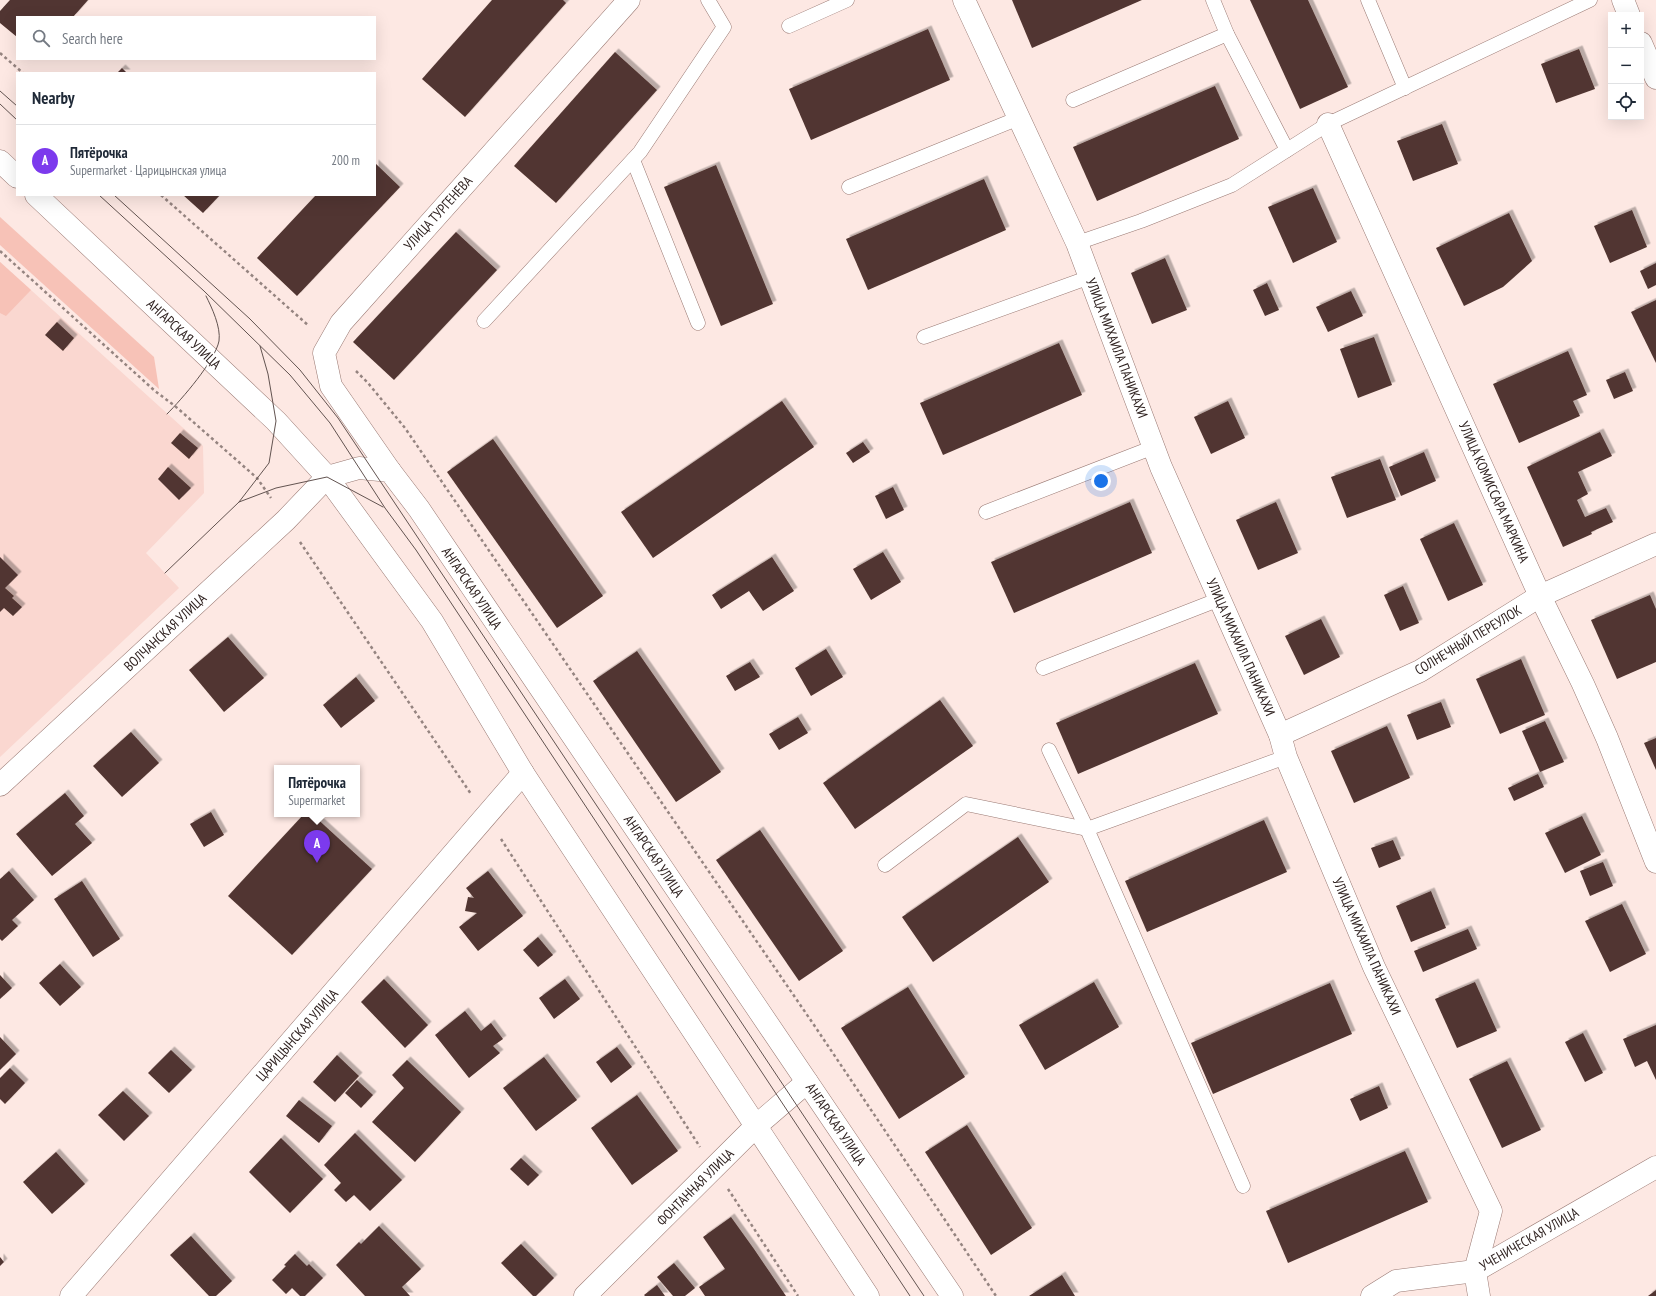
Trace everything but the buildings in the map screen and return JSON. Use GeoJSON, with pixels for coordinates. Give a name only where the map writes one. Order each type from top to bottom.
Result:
{"type":"FeatureCollection","features":[{"type":"Feature","properties":{"kind":"street","name":"УЛИЦА ТУРГЕНЕВА"},"geometry":{"type":"LineString","coordinates":[[390,471],[331,386],[324,353],[341,323],[629,0]]}},
{"type":"Feature","properties":{"kind":"street","name":"УЛИЦА МИХАИЛА ПАНИКАХИ"},"geometry":{"type":"LineString","coordinates":[[964,0],[1077,243],[1154,447],[1280,735],[1286,757],[1374,967],[1491,1211],[1475,1271],[1479,1296]]}},
{"type":"Feature","properties":{"kind":"street"},"geometry":{"type":"LineString","coordinates":[[1623,0],[1628,12]]}},
{"type":"Feature","properties":{"kind":"street"},"geometry":{"type":"LineString","coordinates":[[1643,48],[1656,78]]}},
{"type":"Feature","properties":{"kind":"street","name":"УЛИЦА КОМИССАРА МАРКИНА"},"geometry":{"type":"LineString","coordinates":[[1328,124],[1540,596],[1583,684],[1607,738],[1656,862]]}},
{"type":"Feature","properties":{"kind":"street"},"geometry":{"type":"LineString","coordinates":[[0,161],[16,176]]}},
{"type":"Feature","properties":{"kind":"street","name":"АНГАРСКАЯ УЛИЦА"},"geometry":{"type":"LineString","coordinates":[[37,196],[276,421],[327,477],[432,621],[523,773],[868,1296]]}},
{"type":"Feature","properties":{"kind":"street"},"geometry":{"type":"LineString","coordinates":[[359,468],[372,445]]}},
{"type":"Feature","properties":{"kind":"street"},"geometry":{"type":"LineString","coordinates":[[327,477],[359,468],[390,471]]}},
{"type":"Feature","properties":{"kind":"street","name":"АНГАРСКАЯ УЛИЦА"},"geometry":{"type":"LineString","coordinates":[[390,471],[428,522],[952,1296]]}},
{"type":"Feature","properties":{"kind":"street","name":"ВОЛЧАНСКАЯ УЛИЦА"},"geometry":{"type":"LineString","coordinates":[[0,785],[286,520],[327,477]]}},
{"type":"Feature","properties":{"kind":"street","name":"СОЛНЕЧНЫЙ ПЕРЕУЛОК"},"geometry":{"type":"LineString","coordinates":[[1280,735],[1420,670],[1540,596],[1656,544]]}},
{"type":"Feature","properties":{"kind":"street","name":"ЦАРИЦЫНСКАЯ УЛИЦА"},"geometry":{"type":"LineString","coordinates":[[71,1296],[523,773]]}},
{"type":"Feature","properties":{"kind":"street","name":"ФОНТАННАЯ УЛИЦА"},"geometry":{"type":"LineString","coordinates":[[585,1296],[756,1126],[807,1082]]}},
{"type":"Feature","properties":{"kind":"street","name":"УЧЕНИЧЕСКАЯ УЛИЦА"},"geometry":{"type":"LineString","coordinates":[[1372,1296],[1396,1281],[1475,1271],[1656,1167]]}},
{"type":"Feature","properties":{"kind":"lane"},"geometry":{"type":"LineString","coordinates":[[484,322],[640,152],[724,26],[708,0]]}},
{"type":"Feature","properties":{"kind":"lane"},"geometry":{"type":"LineString","coordinates":[[789,26],[847,0]]}},
{"type":"Feature","properties":{"kind":"lane"},"geometry":{"type":"LineString","coordinates":[[1213,0],[1227,34],[1287,150]]}},
{"type":"Feature","properties":{"kind":"lane"},"geometry":{"type":"LineString","coordinates":[[1368,0],[1405,88]]}},
{"type":"Feature","properties":{"kind":"lane"},"geometry":{"type":"LineString","coordinates":[[1077,243],[1141,221],[1232,185],[1328,124],[1590,0]]}},
{"type":"Feature","properties":{"kind":"lane"},"geometry":{"type":"LineString","coordinates":[[1073,100],[1227,34]]}},
{"type":"Feature","properties":{"kind":"lane"},"geometry":{"type":"LineString","coordinates":[[849,187],[1019,118]]}},
{"type":"Feature","properties":{"kind":"lane"},"geometry":{"type":"LineString","coordinates":[[633,160],[698,323]]}},
{"type":"Feature","properties":{"kind":"lane"},"geometry":{"type":"LineString","coordinates":[[924,337],[1090,277]]}},
{"type":"Feature","properties":{"kind":"lane"},"geometry":{"type":"LineString","coordinates":[[986,512],[1154,447]]}},
{"type":"Feature","properties":{"kind":"lane"},"geometry":{"type":"LineString","coordinates":[[1043,668],[1220,599]]}},
{"type":"Feature","properties":{"kind":"lane"},"geometry":{"type":"LineString","coordinates":[[1049,750],[1087,829],[1243,1186]]}},
{"type":"Feature","properties":{"kind":"lane"},"geometry":{"type":"LineString","coordinates":[[885,865],[966,804],[1087,829],[1286,757]]}},
{"type":"Feature","properties":{"kind":"path"},"geometry":{"type":"LineString","coordinates":[[0,53],[22,72]]}},
{"type":"Feature","properties":{"kind":"path"},"geometry":{"type":"LineString","coordinates":[[161,196],[329,344],[368,383],[404,428],[814,1025],[996,1296]]}},
{"type":"Feature","properties":{"kind":"path"},"geometry":{"type":"LineString","coordinates":[[0,251],[155,391],[175,406],[258,478],[486,816],[798,1296]]}},
{"type":"Feature","properties":{"kind":"shaded area"},"geometry":{"type":"Polygon","coordinates":[[[0,217],[154,357],[159,389],[0,245],[0,217]]]}},
{"type":"Feature","properties":{"kind":"shaded area"},"geometry":{"type":"Polygon","coordinates":[[[0,262],[203,446],[204,493],[146,553],[179,588],[0,757],[0,262]]]}},
{"type":"Feature","properties":{"kind":"shaded area"},"geometry":{"type":"Polygon","coordinates":[[[0,262],[31,290],[6,316],[0,313],[0,262]]]}},
{"type":"Feature","properties":{"kind":"tram line"},"geometry":{"type":"LineString","coordinates":[[0,91],[16,105]]}},
{"type":"Feature","properties":{"kind":"tram line"},"geometry":{"type":"LineString","coordinates":[[0,104],[16,119]]}},
{"type":"Feature","properties":{"kind":"tram line"},"geometry":{"type":"LineString","coordinates":[[100,196],[204,291],[290,375],[330,423],[385,508],[416,550],[910,1296]]}},
{"type":"Feature","properties":{"kind":"tram line"},"geometry":{"type":"LineString","coordinates":[[115,196],[250,319],[300,370],[338,418],[924,1296]]}},
{"type":"Feature","properties":{"kind":"tram line"},"geometry":{"type":"LineString","coordinates":[[167,414],[189,390],[205,369],[219,341],[219,330],[206,296]]}},
{"type":"Feature","properties":{"kind":"tram line"},"geometry":{"type":"LineString","coordinates":[[239,502],[269,463],[276,421],[268,374],[260,346]]}},
{"type":"Feature","properties":{"kind":"tram line"},"geometry":{"type":"LineString","coordinates":[[165,573],[239,502],[276,488],[327,477],[383,507]]}},
{"type":"Feature","properties":{"kind":"place","name":"Пятёрочка"},"geometry":{"type":"Point","coordinates":[317,863]}}]}
